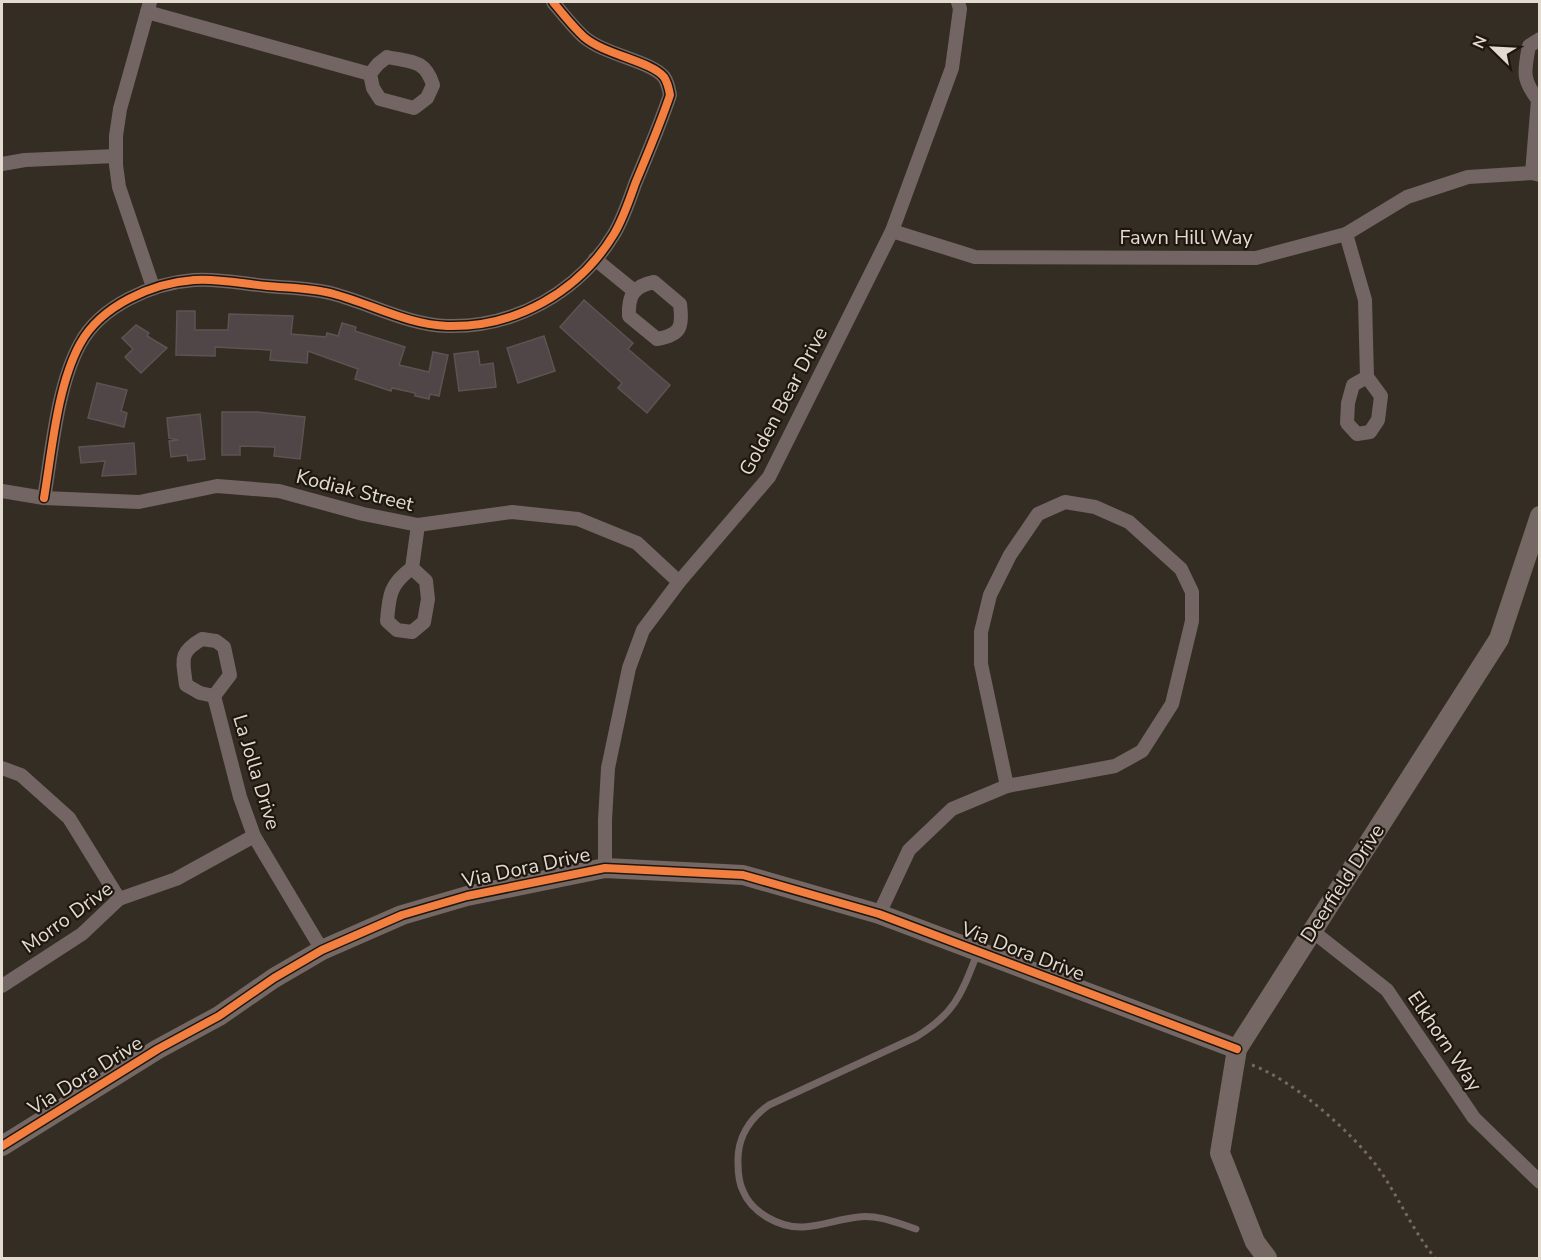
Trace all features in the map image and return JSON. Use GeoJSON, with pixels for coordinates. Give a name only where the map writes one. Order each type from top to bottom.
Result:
{"type":"FeatureCollection","features":[{"type":"Feature","properties":{"kind":"street"},"geometry":{"type":"LineString","coordinates":[[44,498],[62,393],[80,343],[92,327],[108,313],[153,287],[196,280],[332,293],[421,322],[446,326],[501,321],[522,314],[579,278],[614,235],[622,219],[670,95],[668,83],[663,76],[652,68],[606,51],[584,37],[553,2]]}},
{"type":"Feature","properties":{"kind":"street","name":"Golden Bear Drive"},"geometry":{"type":"LineString","coordinates":[[605,868],[608,768],[629,668],[644,630],[680,582],[770,477],[892,231],[952,68],[960,9],[958,2]]}},
{"type":"Feature","properties":{"kind":"street"},"geometry":{"type":"LineString","coordinates":[[153,287],[119,187],[116,156],[120,109],[148,7],[370,74]]}},
{"type":"Feature","properties":{"kind":"street"},"geometry":{"type":"LineString","coordinates":[[1536,174],[1539,99],[1527,86],[1524,71],[1528,46],[1539,39]]}},
{"type":"Feature","properties":{"kind":"street"},"geometry":{"type":"LineString","coordinates":[[387,57],[420,64],[430,76],[433,85],[427,98],[414,108],[380,99],[373,88],[370,74],[387,57]]}},
{"type":"Feature","properties":{"kind":"street"},"geometry":{"type":"LineString","coordinates":[[2,164],[25,160],[116,156]]}},
{"type":"Feature","properties":{"kind":"street","name":"Fawn Hill Way"},"geometry":{"type":"LineString","coordinates":[[892,231],[975,257],[1256,258],[1346,234],[1407,197],[1468,177],[1536,174]]}},
{"type":"Feature","properties":{"kind":"street"},"geometry":{"type":"LineString","coordinates":[[1346,234],[1365,300],[1367,377]]}},
{"type":"Feature","properties":{"kind":"street"},"geometry":{"type":"LineString","coordinates":[[595,259],[633,290]]}},
{"type":"Feature","properties":{"kind":"street"},"geometry":{"type":"LineString","coordinates":[[654,282],[663,289],[680,304],[682,318],[679,329],[671,336],[657,339],[629,316],[628,303],[633,290],[642,284],[654,282]]}},
{"type":"Feature","properties":{"kind":"street","name":"Kodiak Street"},"geometry":{"type":"LineString","coordinates":[[2,491],[44,498],[139,502],[217,486],[279,491],[363,514],[418,525],[512,512],[578,519],[637,543],[680,582]]}},
{"type":"Feature","properties":{"kind":"street"},"geometry":{"type":"LineString","coordinates":[[879,914],[909,850],[952,809],[1007,786],[1115,766],[1142,751],[1172,704],[1192,621],[1192,592],[1181,568],[1129,522],[1095,507],[1065,502],[1038,514],[1010,555],[990,595],[981,632],[981,664],[1007,786]]}},
{"type":"Feature","properties":{"kind":"street","name":"Deerfield Drive"},"geometry":{"type":"LineString","coordinates":[[1267,1258],[1255,1242],[1220,1153],[1236,1055],[1311,930],[1499,639],[1539,516]]}},
{"type":"Feature","properties":{"kind":"street"},"geometry":{"type":"LineString","coordinates":[[412,568],[418,525]]}},
{"type":"Feature","properties":{"kind":"street","name":"La Jolla Drive"},"geometry":{"type":"LineString","coordinates":[[214,696],[240,797],[254,836],[322,951]]}},
{"type":"Feature","properties":{"kind":"street"},"geometry":{"type":"LineString","coordinates":[[2,768],[21,775],[69,818],[119,899]]}},
{"type":"Feature","properties":{"kind":"street","name":"Morro Drive"},"geometry":{"type":"LineString","coordinates":[[2,986],[81,934],[119,899],[176,879],[254,836]]}},
{"type":"Feature","properties":{"kind":"street","name":"Via Dora Drive"},"geometry":{"type":"LineString","coordinates":[[2,1146],[158,1049],[219,1016],[274,978],[322,951],[402,915],[467,896],[605,868],[744,875],[879,914],[1236,1055]]}},
{"type":"Feature","properties":{"kind":"street","name":"Elkhorn Way"},"geometry":{"type":"LineString","coordinates":[[1311,930],[1387,990],[1474,1118],[1539,1182]]}},
{"type":"Feature","properties":{"kind":"lane"},"geometry":{"type":"LineString","coordinates":[[916,1228],[859,1216],[805,1227],[787,1227],[757,1209],[743,1192],[738,1173],[738,1154],[748,1124],[769,1105],[916,1037],[936,1025],[958,1000],[978,952]]}},
{"type":"Feature","properties":{"kind":"path"},"geometry":{"type":"LineString","coordinates":[[1236,1055],[1289,1086],[1344,1131],[1378,1168],[1435,1258]]}},
{"type":"Feature","properties":{"kind":"building"},"geometry":{"type":"Polygon","coordinates":[[[584,300],[633,343],[628,349],[670,385],[647,413],[618,388],[622,383],[560,327],[584,300]]]}},
{"type":"Feature","properties":{"kind":"building"},"geometry":{"type":"Polygon","coordinates":[[[177,311],[195,311],[195,330],[228,330],[229,314],[293,316],[291,334],[326,337],[327,333],[338,336],[342,323],[356,327],[355,331],[405,347],[399,365],[429,372],[433,352],[448,355],[439,396],[430,394],[429,399],[392,388],[391,391],[355,379],[358,369],[308,351],[307,363],[270,360],[271,350],[215,347],[215,356],[176,355],[177,311]]]}},
{"type":"Feature","properties":{"kind":"building"},"geometry":{"type":"Polygon","coordinates":[[[136,325],[149,333],[147,336],[167,348],[141,373],[125,357],[133,349],[122,338],[136,325]]]}},
{"type":"Feature","properties":{"kind":"building"},"geometry":{"type":"Polygon","coordinates":[[[544,336],[555,371],[518,383],[507,348],[544,336]]]}},
{"type":"Feature","properties":{"kind":"building"},"geometry":{"type":"Polygon","coordinates":[[[478,351],[480,365],[493,363],[496,387],[459,391],[454,354],[478,351]]]}},
{"type":"Feature","properties":{"kind":"building"},"geometry":{"type":"Polygon","coordinates":[[[97,383],[127,390],[121,411],[127,413],[124,427],[88,418],[97,383]]]}},
{"type":"Feature","properties":{"kind":"building"},"geometry":{"type":"Polygon","coordinates":[[[222,412],[257,412],[305,417],[300,459],[274,456],[275,447],[240,446],[240,455],[222,455],[222,412]]]}},
{"type":"Feature","properties":{"kind":"building"},"geometry":{"type":"Polygon","coordinates":[[[200,414],[205,459],[188,461],[187,455],[171,457],[169,441],[179,440],[169,438],[167,418],[200,414]]]}},
{"type":"Feature","properties":{"kind":"building"},"geometry":{"type":"Polygon","coordinates":[[[134,443],[136,474],[102,476],[105,461],[81,463],[79,447],[134,443]]]}},
{"type":"Feature","properties":{"kind":"cycle path"},"geometry":{"type":"LineString","coordinates":[[44,498],[61,399],[72,361],[80,344],[89,330],[114,307],[145,291],[194,280],[222,280],[309,289],[348,298],[419,322],[447,326],[472,325],[497,321],[520,313],[564,289],[583,273],[600,255],[626,210],[670,95],[665,79],[658,71],[593,43],[576,29],[553,2]]}},
{"type":"Feature","properties":{"kind":"cycle path"},"geometry":{"type":"LineString","coordinates":[[2,1146],[158,1049],[219,1016],[274,978],[322,950],[402,915],[467,896],[605,868],[743,875],[879,914],[1237,1049]]}}]}
